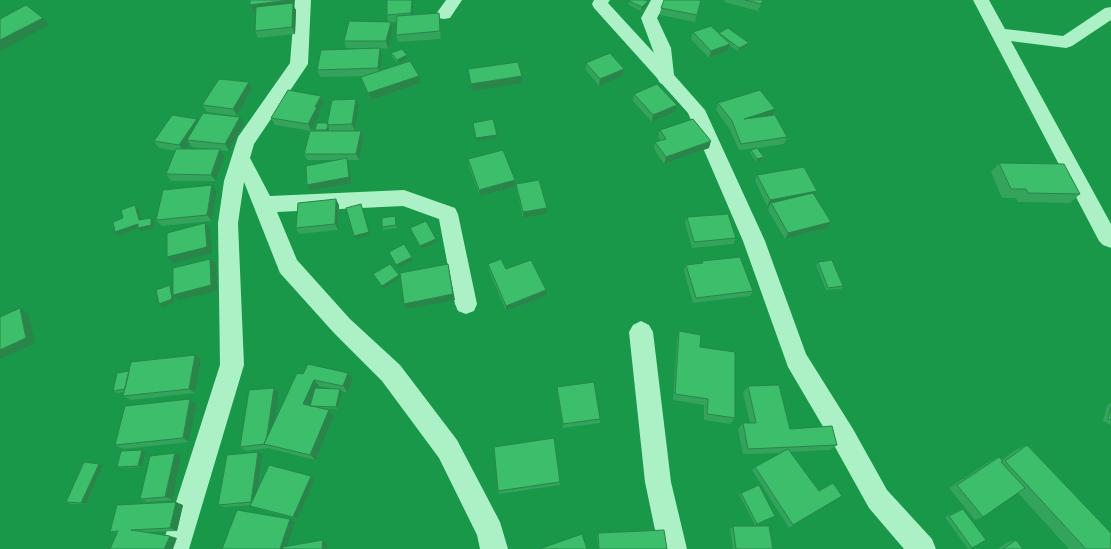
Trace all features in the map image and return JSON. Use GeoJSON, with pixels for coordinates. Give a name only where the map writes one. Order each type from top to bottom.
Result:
{"type":"FeatureCollection","features":[{"type":"Feature","properties":{"kind":"street"},"geometry":{"type":"LineString","coordinates":[[175,549],[232,365],[228,223],[234,181],[245,142],[299,64],[303,0]]}},
{"type":"Feature","properties":{"kind":"street"},"geometry":{"type":"LineString","coordinates":[[444,14],[454,0]]}},
{"type":"Feature","properties":{"kind":"street"},"geometry":{"type":"LineString","coordinates":[[602,0],[600,4],[666,79],[696,110],[754,241],[796,359],[844,438],[878,499],[922,549]]}},
{"type":"Feature","properties":{"kind":"street"},"geometry":{"type":"LineString","coordinates":[[659,0],[649,18],[662,48],[666,79]]}},
{"type":"Feature","properties":{"kind":"street"},"geometry":{"type":"LineString","coordinates":[[981,0],[1106,235],[1111,239]]}},
{"type":"Feature","properties":{"kind":"street"},"geometry":{"type":"LineString","coordinates":[[999,34],[1066,42],[1111,12]]}},
{"type":"Feature","properties":{"kind":"street"},"geometry":{"type":"LineString","coordinates":[[241,159],[258,190],[288,266],[342,326],[391,373],[448,449],[490,532],[494,549]]}},
{"type":"Feature","properties":{"kind":"street"},"geometry":{"type":"LineString","coordinates":[[263,204],[404,198],[448,214],[466,304]]}},
{"type":"Feature","properties":{"kind":"street"},"geometry":{"type":"LineString","coordinates":[[641,332],[658,482],[673,549]]}},
{"type":"Feature","properties":{"kind":"building"},"geometry":{"type":"Polygon","coordinates":[[[250,0],[289,0],[250,5],[250,0]]]}},
{"type":"Feature","properties":{"kind":"building"},"geometry":{"type":"Polygon","coordinates":[[[387,0],[412,0],[411,13],[387,15],[387,0]]]}},
{"type":"Feature","properties":{"kind":"building"},"geometry":{"type":"Polygon","coordinates":[[[664,0],[701,0],[697,15],[661,8],[664,0]]]}},
{"type":"Feature","properties":{"kind":"building"},"geometry":{"type":"Polygon","coordinates":[[[745,0],[763,0],[761,4],[745,0]]]}},
{"type":"Feature","properties":{"kind":"building"},"geometry":{"type":"Polygon","coordinates":[[[629,1],[648,1],[642,7],[629,1]]]}},
{"type":"Feature","properties":{"kind":"building"},"geometry":{"type":"Polygon","coordinates":[[[293,3],[292,27],[255,31],[256,7],[293,3]]]}},
{"type":"Feature","properties":{"kind":"building"},"geometry":{"type":"Polygon","coordinates":[[[26,5],[43,18],[0,40],[0,19],[26,5]]]}},
{"type":"Feature","properties":{"kind":"building"},"geometry":{"type":"Polygon","coordinates":[[[439,13],[440,31],[396,35],[397,16],[439,13]]]}},
{"type":"Feature","properties":{"kind":"building"},"geometry":{"type":"Polygon","coordinates":[[[349,21],[391,22],[386,41],[344,41],[349,21]]]}},
{"type":"Feature","properties":{"kind":"building"},"geometry":{"type":"Polygon","coordinates":[[[711,26],[730,44],[711,51],[693,32],[711,26]]]}},
{"type":"Feature","properties":{"kind":"building"},"geometry":{"type":"Polygon","coordinates":[[[728,28],[749,43],[739,48],[719,33],[728,28]]]}},
{"type":"Feature","properties":{"kind":"building"},"geometry":{"type":"Polygon","coordinates":[[[380,48],[378,68],[317,70],[321,50],[380,48]]]}},
{"type":"Feature","properties":{"kind":"building"},"geometry":{"type":"Polygon","coordinates":[[[402,49],[407,55],[397,60],[391,53],[402,49]]]}},
{"type":"Feature","properties":{"kind":"building"},"geometry":{"type":"Polygon","coordinates":[[[610,53],[624,69],[600,79],[586,63],[610,53]]]}},
{"type":"Feature","properties":{"kind":"building"},"geometry":{"type":"Polygon","coordinates":[[[410,61],[419,76],[368,93],[361,77],[410,61]]]}},
{"type":"Feature","properties":{"kind":"building"},"geometry":{"type":"Polygon","coordinates":[[[518,62],[522,76],[471,84],[468,69],[518,62]]]}},
{"type":"Feature","properties":{"kind":"building"},"geometry":{"type":"Polygon","coordinates":[[[219,79],[249,82],[233,109],[202,105],[219,79]]]}},
{"type":"Feature","properties":{"kind":"building"},"geometry":{"type":"Polygon","coordinates":[[[657,84],[677,105],[653,115],[634,94],[657,84]]]}},
{"type":"Feature","properties":{"kind":"building"},"geometry":{"type":"Polygon","coordinates":[[[288,90],[321,96],[308,124],[271,118],[288,90]]]}},
{"type":"Feature","properties":{"kind":"building"},"geometry":{"type":"Polygon","coordinates":[[[760,90],[775,109],[744,119],[775,115],[787,137],[741,144],[732,121],[718,103],[760,90]]]}},
{"type":"Feature","properties":{"kind":"building"},"geometry":{"type":"Polygon","coordinates":[[[356,99],[352,124],[327,125],[332,100],[356,99]]]}},
{"type":"Feature","properties":{"kind":"building"},"geometry":{"type":"Polygon","coordinates":[[[203,113],[240,117],[225,144],[187,140],[203,113]]]}},
{"type":"Feature","properties":{"kind":"building"},"geometry":{"type":"Polygon","coordinates":[[[172,115],[197,119],[179,145],[154,141],[172,115]]]}},
{"type":"Feature","properties":{"kind":"building"},"geometry":{"type":"Polygon","coordinates":[[[493,119],[497,135],[476,138],[473,123],[493,119]]]}},
{"type":"Feature","properties":{"kind":"building"},"geometry":{"type":"Polygon","coordinates":[[[693,119],[711,141],[666,157],[655,142],[666,139],[660,130],[693,119]]]}},
{"type":"Feature","properties":{"kind":"building"},"geometry":{"type":"Polygon","coordinates":[[[317,123],[328,123],[326,130],[315,130],[317,123]]]}},
{"type":"Feature","properties":{"kind":"building"},"geometry":{"type":"Polygon","coordinates":[[[310,131],[361,131],[356,154],[304,154],[310,131]]]}},
{"type":"Feature","properties":{"kind":"building"},"geometry":{"type":"Polygon","coordinates":[[[757,148],[764,157],[757,159],[751,150],[757,148]]]}},
{"type":"Feature","properties":{"kind":"building"},"geometry":{"type":"Polygon","coordinates":[[[176,149],[220,149],[211,175],[166,174],[176,149]]]}},
{"type":"Feature","properties":{"kind":"building"},"geometry":{"type":"Polygon","coordinates":[[[503,150],[515,180],[479,190],[468,159],[503,150]]]}},
{"type":"Feature","properties":{"kind":"building"},"geometry":{"type":"Polygon","coordinates":[[[347,158],[349,177],[307,185],[306,166],[347,158]]]}},
{"type":"Feature","properties":{"kind":"building"},"geometry":{"type":"Polygon","coordinates":[[[999,163],[1064,164],[1080,194],[1028,193],[1026,189],[1011,189],[999,163]]]}},
{"type":"Feature","properties":{"kind":"building"},"geometry":{"type":"Polygon","coordinates":[[[804,167],[817,191],[770,200],[757,175],[804,167]]]}},
{"type":"Feature","properties":{"kind":"building"},"geometry":{"type":"Polygon","coordinates":[[[539,180],[547,208],[523,212],[516,184],[539,180]]]}},
{"type":"Feature","properties":{"kind":"building"},"geometry":{"type":"Polygon","coordinates":[[[212,185],[207,215],[156,220],[163,190],[212,185]]]}},
{"type":"Feature","properties":{"kind":"building"},"geometry":{"type":"Polygon","coordinates":[[[813,193],[831,222],[788,233],[771,203],[813,193]]]}},
{"type":"Feature","properties":{"kind":"building"},"geometry":{"type":"Polygon","coordinates":[[[336,199],[335,224],[296,228],[298,203],[336,199]]]}},
{"type":"Feature","properties":{"kind":"building"},"geometry":{"type":"Polygon","coordinates":[[[361,204],[369,232],[354,236],[346,208],[361,204]]]}},
{"type":"Feature","properties":{"kind":"building"},"geometry":{"type":"Polygon","coordinates":[[[135,205],[139,220],[151,218],[151,225],[138,228],[138,224],[115,232],[113,222],[123,218],[121,210],[135,205]]]}},
{"type":"Feature","properties":{"kind":"building"},"geometry":{"type":"Polygon","coordinates":[[[728,214],[736,238],[694,242],[687,217],[728,214]]]}},
{"type":"Feature","properties":{"kind":"building"},"geometry":{"type":"Polygon","coordinates":[[[395,216],[396,225],[382,227],[382,218],[395,216]]]}},
{"type":"Feature","properties":{"kind":"building"},"geometry":{"type":"Polygon","coordinates":[[[426,221],[436,239],[420,246],[410,228],[426,221]]]}},
{"type":"Feature","properties":{"kind":"building"},"geometry":{"type":"Polygon","coordinates":[[[205,223],[207,247],[167,257],[167,233],[205,223]]]}},
{"type":"Feature","properties":{"kind":"building"},"geometry":{"type":"Polygon","coordinates":[[[404,244],[412,257],[396,265],[389,252],[404,244]]]}},
{"type":"Feature","properties":{"kind":"building"},"geometry":{"type":"Polygon","coordinates":[[[740,257],[753,291],[696,298],[686,265],[703,263],[702,261],[740,257]]]}},
{"type":"Feature","properties":{"kind":"building"},"geometry":{"type":"Polygon","coordinates":[[[210,259],[211,285],[173,295],[173,268],[210,259]]]}},
{"type":"Feature","properties":{"kind":"building"},"geometry":{"type":"Polygon","coordinates":[[[501,259],[506,269],[531,260],[546,290],[506,306],[488,264],[501,259]]]}},
{"type":"Feature","properties":{"kind":"building"},"geometry":{"type":"Polygon","coordinates":[[[832,260],[843,286],[828,288],[818,262],[832,260]]]}},
{"type":"Feature","properties":{"kind":"building"},"geometry":{"type":"Polygon","coordinates":[[[390,264],[399,275],[382,286],[373,274],[390,264]]]}},
{"type":"Feature","properties":{"kind":"building"},"geometry":{"type":"Polygon","coordinates":[[[448,264],[453,294],[404,304],[400,273],[448,264]]]}},
{"type":"Feature","properties":{"kind":"building"},"geometry":{"type":"Polygon","coordinates":[[[170,285],[172,299],[159,304],[156,290],[170,285]]]}},
{"type":"Feature","properties":{"kind":"building"},"geometry":{"type":"Polygon","coordinates":[[[20,308],[26,338],[0,350],[0,317],[20,308]]]}},
{"type":"Feature","properties":{"kind":"building"},"geometry":{"type":"Polygon","coordinates":[[[679,331],[701,335],[700,347],[735,352],[735,418],[707,414],[708,399],[675,394],[679,331]]]}},
{"type":"Feature","properties":{"kind":"building"},"geometry":{"type":"Polygon","coordinates":[[[195,355],[189,389],[123,396],[131,362],[195,355]]]}},
{"type":"Feature","properties":{"kind":"building"},"geometry":{"type":"Polygon","coordinates":[[[308,364],[348,373],[343,386],[314,380],[303,404],[329,410],[310,455],[264,444],[297,373],[303,374],[308,364]]]}},
{"type":"Feature","properties":{"kind":"building"},"geometry":{"type":"Polygon","coordinates":[[[129,371],[125,389],[113,391],[117,373],[129,371]]]}},
{"type":"Feature","properties":{"kind":"building"},"geometry":{"type":"Polygon","coordinates":[[[594,382],[600,419],[563,424],[557,387],[594,382]]]}},
{"type":"Feature","properties":{"kind":"building"},"geometry":{"type":"Polygon","coordinates":[[[779,385],[790,429],[832,426],[837,445],[748,449],[743,423],[756,423],[748,386],[779,385]]]}},
{"type":"Feature","properties":{"kind":"building"},"geometry":{"type":"Polygon","coordinates":[[[274,388],[265,444],[240,447],[249,390],[274,388]]]}},
{"type":"Feature","properties":{"kind":"building"},"geometry":{"type":"Polygon","coordinates":[[[315,388],[340,389],[336,407],[310,406],[315,388]]]}},
{"type":"Feature","properties":{"kind":"building"},"geometry":{"type":"Polygon","coordinates":[[[190,399],[183,438],[115,445],[125,406],[190,399]]]}},
{"type":"Feature","properties":{"kind":"building"},"geometry":{"type":"Polygon","coordinates":[[[1111,406],[1111,420],[1108,419],[1111,406]]]}},
{"type":"Feature","properties":{"kind":"building"},"geometry":{"type":"Polygon","coordinates":[[[554,438],[560,482],[498,491],[494,447],[554,438]]]}},
{"type":"Feature","properties":{"kind":"building"},"geometry":{"type":"Polygon","coordinates":[[[1027,445],[1111,533],[1111,549],[1086,549],[1005,461],[1027,445]]]}},
{"type":"Feature","properties":{"kind":"building"},"geometry":{"type":"Polygon","coordinates":[[[788,449],[819,491],[833,483],[842,496],[793,525],[755,467],[788,449]]]}},
{"type":"Feature","properties":{"kind":"building"},"geometry":{"type":"Polygon","coordinates":[[[142,450],[138,466],[117,467],[121,451],[142,450]]]}},
{"type":"Feature","properties":{"kind":"building"},"geometry":{"type":"Polygon","coordinates":[[[258,452],[251,502],[218,505],[227,455],[258,452]]]}},
{"type":"Feature","properties":{"kind":"building"},"geometry":{"type":"Polygon","coordinates":[[[175,453],[165,497],[140,499],[150,456],[175,453]]]}},
{"type":"Feature","properties":{"kind":"building"},"geometry":{"type":"Polygon","coordinates":[[[999,457],[1003,461],[1001,462],[1025,488],[983,517],[957,485],[999,457]]]}},
{"type":"Feature","properties":{"kind":"building"},"geometry":{"type":"Polygon","coordinates":[[[84,462],[99,464],[81,503],[66,502],[84,462]]]}},
{"type":"Feature","properties":{"kind":"building"},"geometry":{"type":"Polygon","coordinates":[[[269,465],[311,476],[293,517],[250,506],[269,465]]]}},
{"type":"Feature","properties":{"kind":"building"},"geometry":{"type":"Polygon","coordinates":[[[759,485],[775,516],[757,524],[741,493],[759,485]]]}},
{"type":"Feature","properties":{"kind":"building"},"geometry":{"type":"Polygon","coordinates":[[[176,502],[170,528],[131,530],[170,536],[164,549],[110,549],[118,531],[110,532],[117,505],[176,502]]]}},
{"type":"Feature","properties":{"kind":"building"},"geometry":{"type":"Polygon","coordinates":[[[963,509],[986,540],[972,548],[949,516],[963,509]]]}},
{"type":"Feature","properties":{"kind":"building"},"geometry":{"type":"Polygon","coordinates":[[[237,510],[290,519],[280,549],[222,549],[237,510]]]}},
{"type":"Feature","properties":{"kind":"building"},"geometry":{"type":"Polygon","coordinates":[[[733,526],[769,526],[773,549],[736,549],[733,526]]]}},
{"type":"Feature","properties":{"kind":"building"},"geometry":{"type":"Polygon","coordinates":[[[664,530],[667,549],[599,549],[598,533],[664,530]]]}},
{"type":"Feature","properties":{"kind":"building"},"geometry":{"type":"Polygon","coordinates":[[[582,534],[587,549],[539,549],[582,534]]]}},
{"type":"Feature","properties":{"kind":"building"},"geometry":{"type":"Polygon","coordinates":[[[323,540],[322,549],[283,549],[283,547],[323,540]]]}},
{"type":"Feature","properties":{"kind":"building"},"geometry":{"type":"Polygon","coordinates":[[[1016,540],[1023,549],[1003,549],[1016,540]]]}}]}
